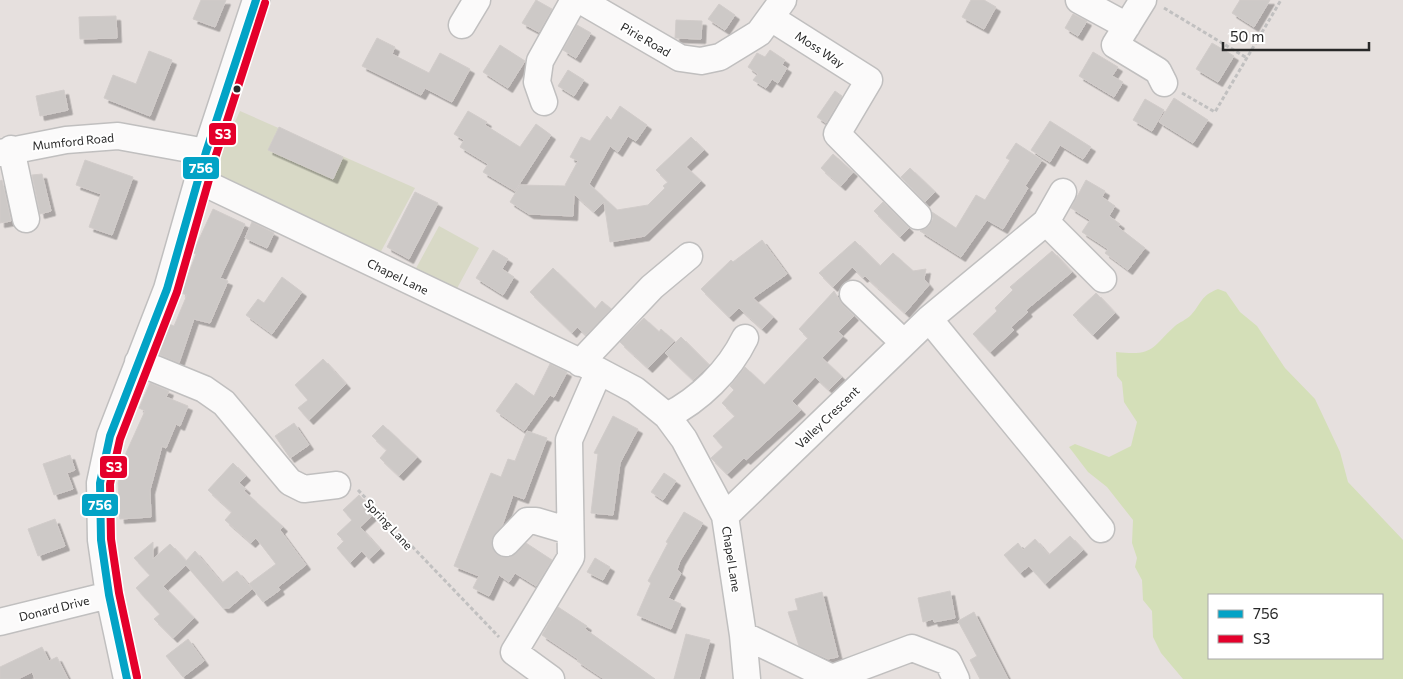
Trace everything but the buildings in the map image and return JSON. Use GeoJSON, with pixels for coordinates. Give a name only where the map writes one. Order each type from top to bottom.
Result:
{"type":"FeatureCollection","features":[{"type":"Feature","properties":{"kind":"street"},"geometry":{"type":"LineString","coordinates":[[127,679],[109,595],[101,540],[100,483],[110,436],[167,289],[206,152],[256,0]]}},
{"type":"Feature","properties":{"kind":"street"},"geometry":{"type":"LineString","coordinates":[[462,25],[477,0]]}},
{"type":"Feature","properties":{"kind":"street"},"geometry":{"type":"LineString","coordinates":[[544,102],[537,82],[540,61],[574,0]]}},
{"type":"Feature","properties":{"kind":"street","name":"Pirie Road"},"geometry":{"type":"LineString","coordinates":[[580,0],[680,58],[700,61],[720,57],[740,47],[758,33],[777,9]]}},
{"type":"Feature","properties":{"kind":"street"},"geometry":{"type":"LineString","coordinates":[[1079,0],[1121,35],[1158,71],[1164,83]]}},
{"type":"Feature","properties":{"kind":"street"},"geometry":{"type":"LineString","coordinates":[[1121,35],[1151,2]]}},
{"type":"Feature","properties":{"kind":"street","name":"Moss Way"},"geometry":{"type":"LineString","coordinates":[[777,9],[869,80],[837,134],[918,216]]}},
{"type":"Feature","properties":{"kind":"street","name":"Mumford Road"},"geometry":{"type":"LineString","coordinates":[[6,151],[66,140],[118,136],[206,152]]}},
{"type":"Feature","properties":{"kind":"street"},"geometry":{"type":"LineString","coordinates":[[6,151],[26,219]]}},
{"type":"Feature","properties":{"kind":"street","name":"Chapel Lane"},"geometry":{"type":"LineString","coordinates":[[198,180],[635,390],[667,416],[684,439],[725,516],[743,635],[746,679]]}},
{"type":"Feature","properties":{"kind":"street","name":"Valley Crescent"},"geometry":{"type":"LineString","coordinates":[[725,516],[929,319],[1046,222],[1063,192]]}},
{"type":"Feature","properties":{"kind":"street"},"geometry":{"type":"LineString","coordinates":[[1046,222],[1103,279]]}},
{"type":"Feature","properties":{"kind":"street"},"geometry":{"type":"LineString","coordinates":[[551,679],[514,652],[570,557],[568,440],[589,367],[652,287],[689,256]]}},
{"type":"Feature","properties":{"kind":"street"},"geometry":{"type":"LineString","coordinates":[[853,294],[904,343]]}},
{"type":"Feature","properties":{"kind":"street"},"geometry":{"type":"LineString","coordinates":[[929,319],[1101,529]]}},
{"type":"Feature","properties":{"kind":"street"},"geometry":{"type":"LineString","coordinates":[[667,416],[689,405],[713,381],[738,351],[745,338]]}},
{"type":"Feature","properties":{"kind":"street"},"geometry":{"type":"LineString","coordinates":[[138,362],[204,390],[224,404],[290,482],[304,489],[337,485]]}},
{"type":"Feature","properties":{"kind":"street"},"geometry":{"type":"LineString","coordinates":[[506,543],[527,521],[536,521],[570,531]]}},
{"type":"Feature","properties":{"kind":"street","name":"Donard Drive"},"geometry":{"type":"LineString","coordinates":[[0,622],[109,595]]}},
{"type":"Feature","properties":{"kind":"street"},"geometry":{"type":"LineString","coordinates":[[743,635],[832,678],[912,648],[948,662],[956,679]]}},
{"type":"Feature","properties":{"kind":"path"},"geometry":{"type":"LineString","coordinates":[[1164,83],[1215,112],[1281,0]]}},
{"type":"Feature","properties":{"kind":"path"},"geometry":{"type":"LineString","coordinates":[[1151,2],[1247,58]]}},
{"type":"Feature","properties":{"kind":"path","name":"Spring Lane"},"geometry":{"type":"LineString","coordinates":[[337,485],[356,488],[514,652]]}},
{"type":"Feature","properties":{"kind":"green space"},"geometry":{"type":"Polygon","coordinates":[[[240,111],[415,188],[378,257],[207,181],[240,111]]]}},
{"type":"Feature","properties":{"kind":"green space"},"geometry":{"type":"Polygon","coordinates":[[[439,226],[479,248],[454,294],[414,272],[439,226]]]}},
{"type":"Feature","properties":{"kind":"green space"},"geometry":{"type":"Polygon","coordinates":[[[1218,289],[1226,292],[1240,312],[1257,326],[1285,368],[1315,399],[1340,452],[1348,482],[1403,540],[1403,679],[1183,679],[1161,653],[1153,637],[1152,611],[1143,600],[1142,580],[1135,567],[1137,558],[1132,543],[1133,520],[1107,487],[1088,472],[1069,447],[1075,444],[1109,457],[1131,446],[1137,422],[1124,402],[1122,382],[1117,376],[1116,352],[1138,353],[1150,349],[1175,326],[1191,315],[1204,297],[1218,289]]]}},
{"type":"Feature","properties":{"kind":"transit line","name":"756"},"geometry":{"type":"LineString","coordinates":[[127,679],[109,595],[101,540],[100,483],[110,436],[167,289],[206,152],[256,0]]}},
{"type":"Feature","properties":{"kind":"transit line","name":"S3"},"geometry":{"type":"LineString","coordinates":[[137,677],[119,593],[111,539],[110,484],[120,439],[177,292],[216,155],[265,3]]}}]}
